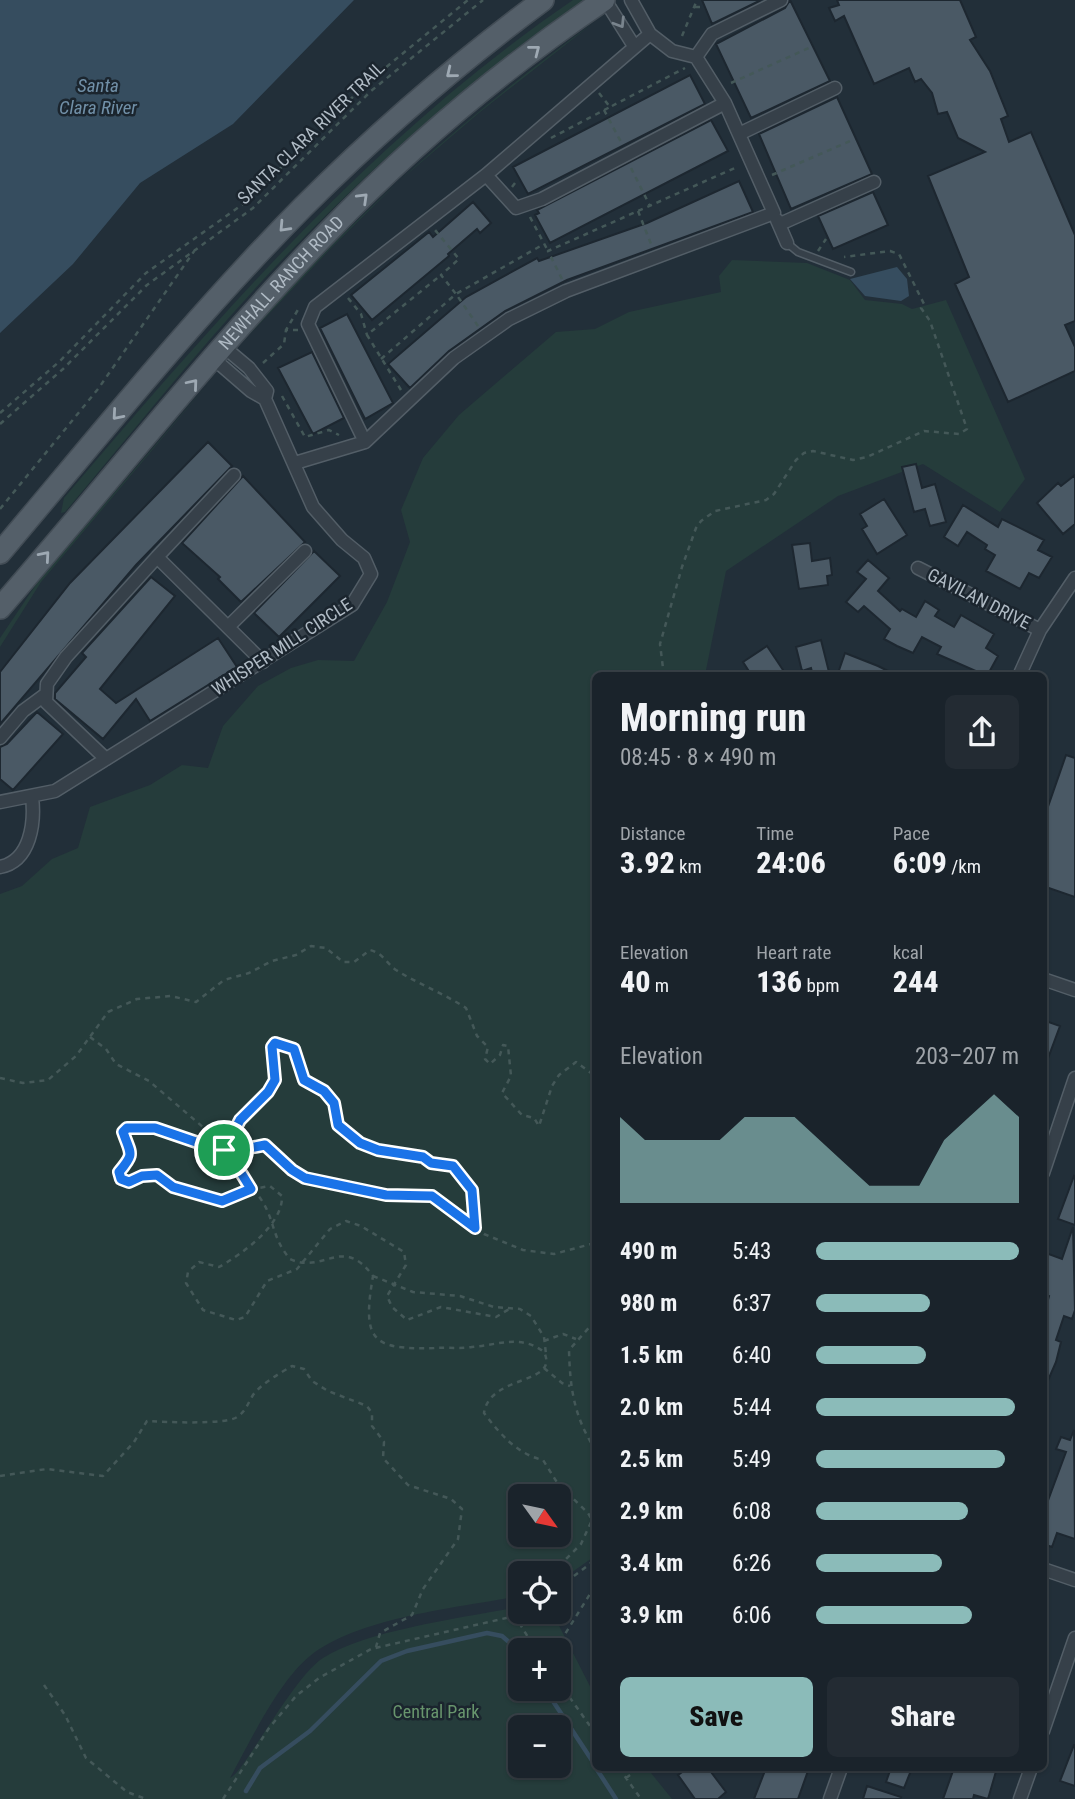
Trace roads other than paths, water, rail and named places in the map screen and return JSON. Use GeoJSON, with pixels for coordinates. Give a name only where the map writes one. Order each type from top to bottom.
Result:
{"type":"FeatureCollection","features":[{"type":"Feature","properties":{"kind":"main road","name":"NEWHALL RANCH ROAD"},"geometry":{"type":"LineString","coordinates":[[0,553],[195,324],[303,207],[404,111],[543,0]]}},
{"type":"Feature","properties":{"kind":"main road","name":"NEWHALL RANCH ROAD"},"geometry":{"type":"LineString","coordinates":[[0,608],[219,353],[328,232],[427,137],[535,50],[605,0]]}},
{"type":"Feature","properties":{"kind":"street"},"geometry":{"type":"LineString","coordinates":[[605,0],[634,46]]}},
{"type":"Feature","properties":{"kind":"street"},"geometry":{"type":"LineString","coordinates":[[631,0],[650,34],[672,51],[696,57],[725,103],[787,243]]}},
{"type":"Feature","properties":{"kind":"street"},"geometry":{"type":"LineString","coordinates":[[696,57],[712,34],[782,0]]}},
{"type":"Feature","properties":{"kind":"street"},"geometry":{"type":"LineString","coordinates":[[365,442],[308,324],[316,307],[486,175],[650,34]]}},
{"type":"Feature","properties":{"kind":"street"},"geometry":{"type":"LineString","coordinates":[[739,134],[835,88]]}},
{"type":"Feature","properties":{"kind":"street"},"geometry":{"type":"LineString","coordinates":[[486,175],[516,208],[542,199],[725,103]]}},
{"type":"Feature","properties":{"kind":"street"},"geometry":{"type":"LineString","coordinates":[[295,463],[365,442],[454,358],[484,334],[566,291],[656,257],[777,219],[874,182]]}},
{"type":"Feature","properties":{"kind":"street","name":"WHISPER MILL CIRCLE"},"geometry":{"type":"LineString","coordinates":[[0,802],[55,791],[106,760],[352,605],[371,574],[364,558],[342,540],[313,507],[265,400],[219,353]]}},
{"type":"Feature","properties":{"kind":"street"},"geometry":{"type":"LineString","coordinates":[[106,760],[46,702],[47,684],[65,657],[234,475]]}},
{"type":"Feature","properties":{"kind":"street"},"geometry":{"type":"LineString","coordinates":[[229,626],[305,551]]}},
{"type":"Feature","properties":{"kind":"street"},"geometry":{"type":"LineString","coordinates":[[158,557],[263,662]]}},
{"type":"Feature","properties":{"kind":"street","name":"GAVILAN DRIVE"},"geometry":{"type":"LineString","coordinates":[[918,568],[1040,629]]}},
{"type":"Feature","properties":{"kind":"street"},"geometry":{"type":"LineString","coordinates":[[1021,672],[1040,629],[1075,578]]}},
{"type":"Feature","properties":{"kind":"street"},"geometry":{"type":"LineString","coordinates":[[0,738],[23,712],[46,694]]}},
{"type":"Feature","properties":{"kind":"street"},"geometry":{"type":"LineString","coordinates":[[0,867],[23,853],[35,820],[32,797]]}},
{"type":"Feature","properties":{"kind":"street"},"geometry":{"type":"LineString","coordinates":[[1047,980],[1075,990]]}},
{"type":"Feature","properties":{"kind":"street"},"geometry":{"type":"LineString","coordinates":[[1047,1161],[1075,1077]]}},
{"type":"Feature","properties":{"kind":"street"},"geometry":{"type":"LineString","coordinates":[[1047,1570],[1075,1580]]}},
{"type":"Feature","properties":{"kind":"street"},"geometry":{"type":"LineString","coordinates":[[1047,1719],[1075,1638]]}},
{"type":"Feature","properties":{"kind":"street"},"geometry":{"type":"LineString","coordinates":[[830,1799],[840,1771]]}},
{"type":"Feature","properties":{"kind":"street"},"geometry":{"type":"LineString","coordinates":[[1020,1799],[1030,1771]]}},
{"type":"Feature","properties":{"kind":"lane"},"geometry":{"type":"LineString","coordinates":[[787,243],[798,252],[851,272]]}},
{"type":"Feature","properties":{"kind":"water","name":"Santa Clara River"},"geometry":{"type":"Polygon","coordinates":[[[0,0],[354,0],[233,124],[140,183],[73,264],[0,333],[0,0]]]}},
{"type":"Feature","properties":{"kind":"water"},"geometry":{"type":"Polygon","coordinates":[[[897,267],[907,279],[909,296],[901,301],[865,296],[850,279],[897,267]]]}},
{"type":"Feature","properties":{"kind":"waterway"},"geometry":{"type":"LineString","coordinates":[[246,1791],[260,1768],[310,1731],[381,1661],[407,1651],[487,1633],[502,1636],[508,1641]]}},
{"type":"Feature","properties":{"kind":"waterway"},"geometry":{"type":"LineString","coordinates":[[553,1701],[592,1760]]}},
{"type":"Feature","properties":{"kind":"waterway"},"geometry":{"type":"LineString","coordinates":[[598,1771],[616,1799]]}},
{"type":"Feature","properties":{"kind":"park label","name":"Central Park"},"geometry":{"type":"Point","coordinates":[436,1712]}}]}
